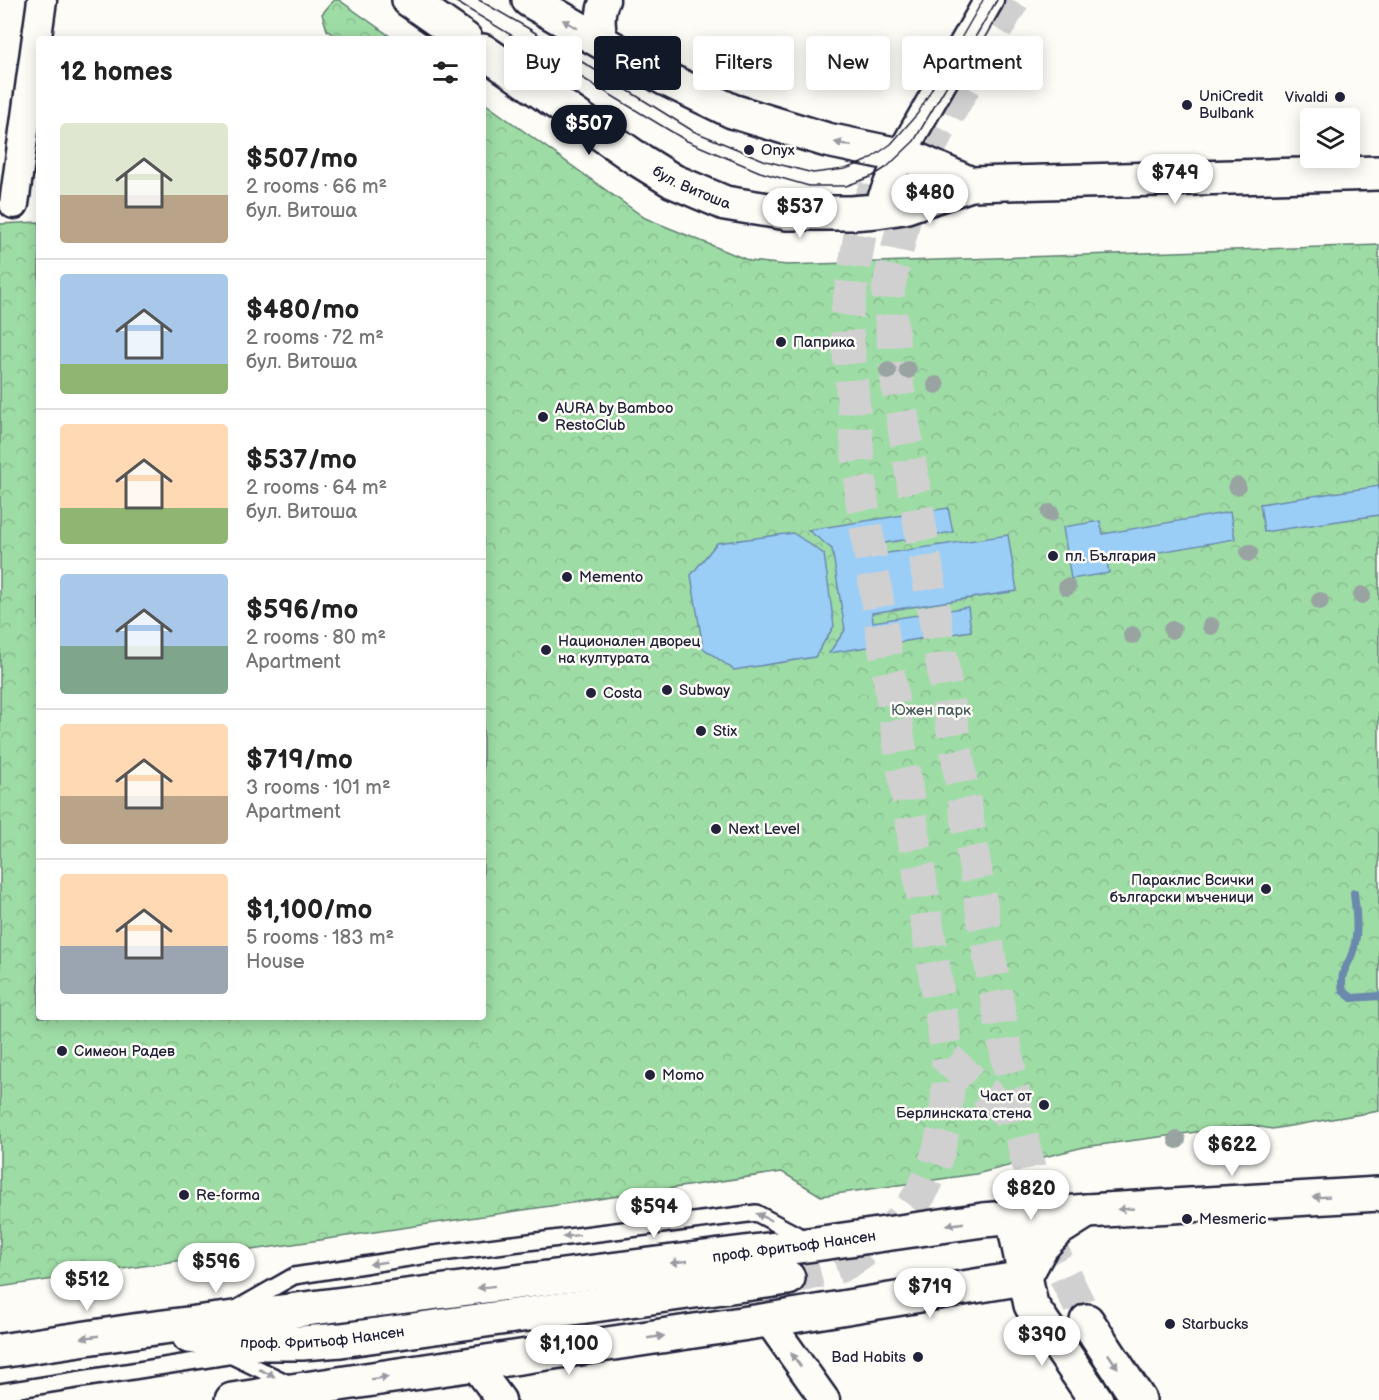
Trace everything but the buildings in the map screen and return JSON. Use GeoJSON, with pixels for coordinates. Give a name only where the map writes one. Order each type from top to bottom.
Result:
{"type":"FeatureCollection","features":[{"type":"Feature","properties":{"kind":"main road"},"geometry":{"type":"LineString","coordinates":[[409,0],[461,36]]}},
{"type":"Feature","properties":{"kind":"main road","name":"бул. Витоша"},"geometry":{"type":"LineString","coordinates":[[530,0],[594,38]]}},
{"type":"Feature","properties":{"kind":"main road","name":"бул. Витоша"},"geometry":{"type":"LineString","coordinates":[[486,53],[636,158],[673,181],[725,203],[787,213],[852,213],[904,207],[970,184],[1379,173]]}},
{"type":"Feature","properties":{"kind":"main road","name":"бул. Витоша"},"geometry":{"type":"LineString","coordinates":[[681,86],[732,111],[827,140],[913,158],[970,184]]}},
{"type":"Feature","properties":{"kind":"main road","name":"проф. Фритьоф Нансен"},"geometry":{"type":"LineString","coordinates":[[0,1351],[140,1330],[815,1244],[960,1223],[1087,1211],[1379,1194]]}},
{"type":"Feature","properties":{"kind":"main road"},"geometry":{"type":"LineString","coordinates":[[1024,1278],[1041,1247],[1057,1230],[1087,1211]]}},
{"type":"Feature","properties":{"kind":"main road"},"geometry":{"type":"LineString","coordinates":[[1014,1218],[1031,1305],[1096,1400]]}},
{"type":"Feature","properties":{"kind":"main road","name":"проф. Фритьоф Нансен"},"geometry":{"type":"LineString","coordinates":[[140,1330],[249,1343],[340,1340],[789,1278]]}},
{"type":"Feature","properties":{"kind":"main road"},"geometry":{"type":"LineString","coordinates":[[232,1400],[768,1320],[1024,1278]]}},
{"type":"Feature","properties":{"kind":"main road"},"geometry":{"type":"LineString","coordinates":[[1087,1321],[1139,1400]]}},
{"type":"Feature","properties":{"kind":"street"},"geometry":{"type":"LineString","coordinates":[[38,36],[42,0]]}},
{"type":"Feature","properties":{"kind":"street"},"geometry":{"type":"LineString","coordinates":[[602,36],[600,26],[602,4],[605,0]]}},
{"type":"Feature","properties":{"kind":"street"},"geometry":{"type":"LineString","coordinates":[[877,211],[900,156],[989,0]]}},
{"type":"Feature","properties":{"kind":"street"},"geometry":{"type":"LineString","coordinates":[[18,204],[36,51]]}},
{"type":"Feature","properties":{"kind":"street"},"geometry":{"type":"LineString","coordinates":[[768,1320],[825,1400]]}},
{"type":"Feature","properties":{"kind":"street"},"geometry":{"type":"LineString","coordinates":[[474,1364],[501,1400]]}},
{"type":"Feature","properties":{"kind":"lane"},"geometry":{"type":"LineString","coordinates":[[0,1392],[302,1343]]}},
{"type":"Feature","properties":{"kind":"lane"},"geometry":{"type":"LineString","coordinates":[[232,1356],[301,1390]]}},
{"type":"Feature","properties":{"kind":"green space"},"geometry":{"type":"Polygon","coordinates":[[[334,0],[339,0],[390,36],[334,36],[327,30],[322,14],[334,0]]]}},
{"type":"Feature","properties":{"kind":"green space","name":"Южен парк"},"geometry":{"type":"Polygon","coordinates":[[[486,104],[645,218],[750,261],[787,265],[1379,245],[1379,1111],[1272,1129],[1249,1125],[1084,1147],[976,1174],[821,1196],[782,1172],[0,1287],[0,224],[36,222],[36,1020],[486,1020],[486,104]]]}},
{"type":"Feature","properties":{"kind":"water"},"geometry":{"type":"Polygon","coordinates":[[[1379,486],[1379,515],[1264,532],[1260,504],[1379,486]]]}},
{"type":"Feature","properties":{"kind":"water"},"geometry":{"type":"Polygon","coordinates":[[[948,508],[953,532],[860,547],[861,557],[1008,535],[1017,591],[872,613],[873,622],[968,607],[971,631],[829,653],[845,630],[832,549],[808,530],[948,508]]]}},
{"type":"Feature","properties":{"kind":"water"},"geometry":{"type":"Polygon","coordinates":[[[1230,512],[1235,539],[1107,561],[1109,573],[1071,579],[1063,527],[1100,521],[1103,534],[1230,512]]]}},
{"type":"Feature","properties":{"kind":"water"},"geometry":{"type":"Polygon","coordinates":[[[793,533],[824,554],[834,626],[815,657],[734,670],[703,648],[691,575],[717,543],[793,533]]]}},
{"type":"Feature","properties":{"kind":"waterway"},"geometry":{"type":"LineString","coordinates":[[1354,893],[1356,937],[1353,951],[1343,974],[1343,991],[1352,998],[1379,996]]}},
{"type":"Feature","properties":{"kind":"tunnel"},"geometry":{"type":"LineString","coordinates":[[1013,0],[915,173],[888,290],[898,389],[989,954],[1019,1124],[1044,1234],[1087,1321]]}},
{"type":"Feature","properties":{"kind":"tunnel"},"geometry":{"type":"LineString","coordinates":[[875,188],[863,216],[846,319],[862,501],[948,1059],[1019,1124]]}},
{"type":"Feature","properties":{"kind":"tunnel"},"geometry":{"type":"LineString","coordinates":[[788,1278],[847,1263],[894,1227],[911,1207],[925,1186],[942,1139],[946,1114],[948,1059]]}},
{"type":"Feature","properties":{"kind":"tram line"},"geometry":{"type":"LineString","coordinates":[[453,0],[687,141],[760,172],[809,186],[846,186],[873,176],[887,167],[914,141],[997,0]]}},
{"type":"Feature","properties":{"kind":"tram line"},"geometry":{"type":"LineString","coordinates":[[479,0],[693,131],[766,161],[813,173],[845,169],[867,161],[891,144],[918,113],[983,0]]}},
{"type":"Feature","properties":{"kind":"place","name":"Vivaldi"},"geometry":{"type":"Point","coordinates":[1340,97]}},
{"type":"Feature","properties":{"kind":"place","name":"UniCredit Bulbank"},"geometry":{"type":"Point","coordinates":[1187,105]}},
{"type":"Feature","properties":{"kind":"place","name":"Onyx"},"geometry":{"type":"Point","coordinates":[749,150]}},
{"type":"Feature","properties":{"kind":"place","name":"Паприка"},"geometry":{"type":"Point","coordinates":[781,342]}},
{"type":"Feature","properties":{"kind":"place","name":"AURA by Bamboo RestoClub"},"geometry":{"type":"Point","coordinates":[543,417]}},
{"type":"Feature","properties":{"kind":"place","name":"пл. България"},"geometry":{"type":"Point","coordinates":[1053,556]}},
{"type":"Feature","properties":{"kind":"place","name":"Memento"},"geometry":{"type":"Point","coordinates":[567,577]}},
{"type":"Feature","properties":{"kind":"place","name":"Национален дворец на културата"},"geometry":{"type":"Point","coordinates":[546,650]}},
{"type":"Feature","properties":{"kind":"place","name":"Subway"},"geometry":{"type":"Point","coordinates":[667,690]}},
{"type":"Feature","properties":{"kind":"place","name":"Costa"},"geometry":{"type":"Point","coordinates":[591,693]}},
{"type":"Feature","properties":{"kind":"place","name":"Stix"},"geometry":{"type":"Point","coordinates":[701,731]}},
{"type":"Feature","properties":{"kind":"place","name":"Next Level"},"geometry":{"type":"Point","coordinates":[716,829]}},
{"type":"Feature","properties":{"kind":"place","name":"Параклис Всички български мъченици"},"geometry":{"type":"Point","coordinates":[1266,889]}},
{"type":"Feature","properties":{"kind":"place","name":"Симеон Радев"},"geometry":{"type":"Point","coordinates":[62,1051]}},
{"type":"Feature","properties":{"kind":"place","name":"Momo"},"geometry":{"type":"Point","coordinates":[650,1075]}},
{"type":"Feature","properties":{"kind":"place","name":"Част от Берлинската стена"},"geometry":{"type":"Point","coordinates":[1044,1105]}},
{"type":"Feature","properties":{"kind":"place","name":"Re-forma"},"geometry":{"type":"Point","coordinates":[184,1195]}},
{"type":"Feature","properties":{"kind":"place","name":"Mesmeric"},"geometry":{"type":"Point","coordinates":[1187,1219]}},
{"type":"Feature","properties":{"kind":"place","name":"Starbucks"},"geometry":{"type":"Point","coordinates":[1170,1324]}},
{"type":"Feature","properties":{"kind":"place","name":"Bad Habits"},"geometry":{"type":"Point","coordinates":[918,1357]}}]}
